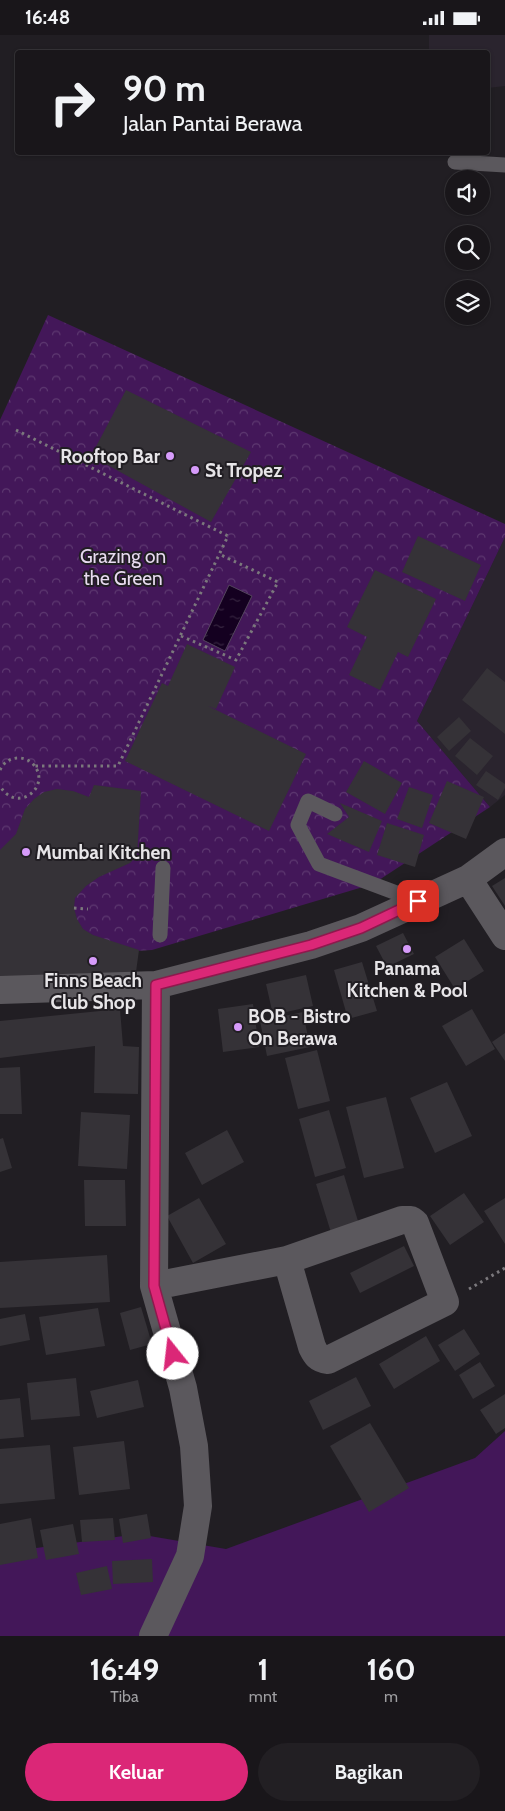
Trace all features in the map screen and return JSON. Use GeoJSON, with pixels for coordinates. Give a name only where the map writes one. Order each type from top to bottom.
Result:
{"type":"FeatureCollection","features":[{"type":"Feature","properties":{"kind":"street"},"geometry":{"type":"LineString","coordinates":[[0,990],[156,985],[311,945],[361,928],[468,879],[505,851]]}},
{"type":"Feature","properties":{"kind":"street"},"geometry":{"type":"LineString","coordinates":[[468,879],[505,936]]}},
{"type":"Feature","properties":{"kind":"street"},"geometry":{"type":"LineString","coordinates":[[153,1636],[190,1556],[198,1506],[194,1446],[183,1388],[154,1286],[156,985]]}},
{"type":"Feature","properties":{"kind":"street"},"geometry":{"type":"LineString","coordinates":[[154,1286],[287,1260],[402,1220],[411,1220],[415,1223],[445,1302],[328,1360],[321,1360],[312,1347],[287,1260]]}},
{"type":"Feature","properties":{"kind":"street"},"geometry":{"type":"LineString","coordinates":[[168,1606],[171,1636]]}},
{"type":"Feature","properties":{"kind":"lane"},"geometry":{"type":"LineString","coordinates":[[456,162],[505,165]]}},
{"type":"Feature","properties":{"kind":"lane"},"geometry":{"type":"LineString","coordinates":[[336,814],[308,801],[298,825],[319,863],[418,901]]}},
{"type":"Feature","properties":{"kind":"lane"},"geometry":{"type":"LineString","coordinates":[[160,935],[164,867]]}},
{"type":"Feature","properties":{"kind":"path"},"geometry":{"type":"LineString","coordinates":[[16,430],[228,536],[118,766],[35,766]]}},
{"type":"Feature","properties":{"kind":"path"},"geometry":{"type":"LineString","coordinates":[[181,635],[236,660],[278,582],[220,554]]}},
{"type":"Feature","properties":{"kind":"path"},"geometry":{"type":"LineString","coordinates":[[0,770],[11,759],[24,758],[35,766],[39,779],[34,791],[23,798],[2,794],[0,786]]}},
{"type":"Feature","properties":{"kind":"path"},"geometry":{"type":"LineString","coordinates":[[74,907],[88,909]]}},
{"type":"Feature","properties":{"kind":"path"},"geometry":{"type":"LineString","coordinates":[[445,1302],[505,1268]]}},
{"type":"Feature","properties":{"kind":"shaded area"},"geometry":{"type":"Polygon","coordinates":[[[429,35],[505,35],[505,86],[490,88],[490,50],[429,50],[429,35]]]}},
{"type":"Feature","properties":{"kind":"shaded area"},"geometry":{"type":"Polygon","coordinates":[[[505,537],[505,795],[490,807],[417,721],[505,537]]]}},
{"type":"Feature","properties":{"kind":"green space","name":"Grazing on the Green"},"geometry":{"type":"Polygon","coordinates":[[[48,315],[505,524],[505,537],[417,721],[490,807],[373,884],[152,950],[0,959],[0,420],[48,315]]]}},
{"type":"Feature","properties":{"kind":"green space"},"geometry":{"type":"Polygon","coordinates":[[[505,1431],[505,1636],[0,1636],[0,1553],[138,1534],[226,1549],[475,1458],[505,1431]]]}},
{"type":"Feature","properties":{"kind":"water"},"geometry":{"type":"Polygon","coordinates":[[[229,585],[252,596],[225,651],[203,640],[229,585]]]}},
{"type":"Feature","properties":{"kind":"building"},"geometry":{"type":"Polygon","coordinates":[[[126,390],[251,452],[211,522],[91,456],[126,390]]]}},
{"type":"Feature","properties":{"kind":"building"},"geometry":{"type":"Polygon","coordinates":[[[418,536],[481,565],[465,601],[402,572],[418,536]]]}},
{"type":"Feature","properties":{"kind":"building"},"geometry":{"type":"Polygon","coordinates":[[[375,570],[436,599],[408,657],[398,652],[380,690],[349,675],[367,637],[347,627],[375,570]]]}},
{"type":"Feature","properties":{"kind":"building"},"geometry":{"type":"Polygon","coordinates":[[[187,644],[235,667],[216,709],[208,706],[306,754],[269,831],[125,761],[162,683],[168,686],[187,644]]]}},
{"type":"Feature","properties":{"kind":"building"},"geometry":{"type":"Polygon","coordinates":[[[487,668],[505,682],[505,734],[462,700],[487,668]]]}},
{"type":"Feature","properties":{"kind":"building"},"geometry":{"type":"Polygon","coordinates":[[[459,717],[471,731],[449,751],[437,737],[459,717]]]}},
{"type":"Feature","properties":{"kind":"building"},"geometry":{"type":"Polygon","coordinates":[[[470,738],[493,756],[477,775],[455,756],[470,738]]]}},
{"type":"Feature","properties":{"kind":"building"},"geometry":{"type":"Polygon","coordinates":[[[364,761],[402,783],[385,814],[346,792],[364,761]]]}},
{"type":"Feature","properties":{"kind":"building"},"geometry":{"type":"Polygon","coordinates":[[[486,771],[505,784],[505,788],[498,800],[476,785],[486,771]]]}},
{"type":"Feature","properties":{"kind":"building"},"geometry":{"type":"Polygon","coordinates":[[[447,781],[484,797],[466,839],[429,823],[447,781]]]}},
{"type":"Feature","properties":{"kind":"building"},"geometry":{"type":"Polygon","coordinates":[[[94,785],[141,791],[137,856],[130,863],[99,877],[86,886],[75,898],[74,908],[77,919],[83,929],[93,935],[139,950],[136,972],[0,981],[0,850],[16,834],[25,809],[44,792],[57,789],[73,791],[89,797],[94,785]]]}},
{"type":"Feature","properties":{"kind":"building"},"geometry":{"type":"Polygon","coordinates":[[[409,787],[433,795],[422,828],[397,819],[409,787]]]}},
{"type":"Feature","properties":{"kind":"building"},"geometry":{"type":"Polygon","coordinates":[[[340,803],[382,821],[369,852],[327,834],[349,817],[340,803]]]}},
{"type":"Feature","properties":{"kind":"building"},"geometry":{"type":"Polygon","coordinates":[[[387,823],[424,835],[415,867],[377,855],[387,823]]]}},
{"type":"Feature","properties":{"kind":"building"},"geometry":{"type":"Polygon","coordinates":[[[505,878],[505,906],[492,886],[505,878]]]}},
{"type":"Feature","properties":{"kind":"building"},"geometry":{"type":"Polygon","coordinates":[[[403,933],[414,954],[387,967],[376,946],[403,933]]]}},
{"type":"Feature","properties":{"kind":"building"},"geometry":{"type":"Polygon","coordinates":[[[464,939],[484,971],[455,989],[435,957],[464,939]]]}},
{"type":"Feature","properties":{"kind":"building"},"geometry":{"type":"Polygon","coordinates":[[[362,962],[377,1011],[348,1019],[334,970],[362,962]]]}},
{"type":"Feature","properties":{"kind":"building"},"geometry":{"type":"Polygon","coordinates":[[[306,975],[313,1006],[273,1015],[266,984],[306,975]]]}},
{"type":"Feature","properties":{"kind":"building"},"geometry":{"type":"Polygon","coordinates":[[[253,1004],[259,1047],[223,1052],[218,1009],[253,1004]]]}},
{"type":"Feature","properties":{"kind":"building"},"geometry":{"type":"Polygon","coordinates":[[[120,1009],[123,1046],[139,1047],[138,1094],[94,1093],[95,1046],[0,1058],[0,1021],[120,1009]]]}},
{"type":"Feature","properties":{"kind":"building"},"geometry":{"type":"Polygon","coordinates":[[[472,1009],[495,1049],[466,1066],[442,1026],[472,1009]]]}},
{"type":"Feature","properties":{"kind":"building"},"geometry":{"type":"Polygon","coordinates":[[[303,1012],[310,1047],[267,1056],[260,1021],[303,1012]]]}},
{"type":"Feature","properties":{"kind":"building"},"geometry":{"type":"Polygon","coordinates":[[[505,1033],[505,1061],[492,1042],[505,1033]]]}},
{"type":"Feature","properties":{"kind":"building"},"geometry":{"type":"Polygon","coordinates":[[[317,1050],[330,1101],[298,1109],[285,1058],[317,1050]]]}},
{"type":"Feature","properties":{"kind":"building"},"geometry":{"type":"Polygon","coordinates":[[[20,1067],[22,1114],[0,1114],[0,1068],[20,1067]]]}},
{"type":"Feature","properties":{"kind":"building"},"geometry":{"type":"Polygon","coordinates":[[[447,1082],[472,1136],[435,1153],[410,1098],[447,1082]]]}},
{"type":"Feature","properties":{"kind":"building"},"geometry":{"type":"Polygon","coordinates":[[[386,1097],[404,1168],[364,1178],[346,1107],[386,1097]]]}},
{"type":"Feature","properties":{"kind":"building"},"geometry":{"type":"Polygon","coordinates":[[[329,1110],[346,1168],[315,1177],[299,1119],[329,1110]]]}},
{"type":"Feature","properties":{"kind":"building"},"geometry":{"type":"Polygon","coordinates":[[[81,1112],[130,1115],[127,1169],[78,1166],[81,1112]]]}},
{"type":"Feature","properties":{"kind":"building"},"geometry":{"type":"Polygon","coordinates":[[[227,1130],[244,1162],[202,1185],[185,1153],[227,1130]]]}},
{"type":"Feature","properties":{"kind":"building"},"geometry":{"type":"Polygon","coordinates":[[[3,1138],[12,1168],[0,1172],[0,1139],[3,1138]]]}},
{"type":"Feature","properties":{"kind":"building"},"geometry":{"type":"Polygon","coordinates":[[[344,1175],[361,1231],[333,1239],[316,1184],[344,1175]]]}},
{"type":"Feature","properties":{"kind":"building"},"geometry":{"type":"Polygon","coordinates":[[[84,1180],[125,1180],[126,1226],[85,1226],[84,1180]]]}},
{"type":"Feature","properties":{"kind":"building"},"geometry":{"type":"Polygon","coordinates":[[[464,1193],[484,1222],[450,1245],[430,1216],[464,1193]]]}},
{"type":"Feature","properties":{"kind":"building"},"geometry":{"type":"Polygon","coordinates":[[[199,1198],[226,1244],[193,1263],[167,1216],[199,1198]]]}},
{"type":"Feature","properties":{"kind":"building"},"geometry":{"type":"Polygon","coordinates":[[[505,1198],[505,1244],[484,1211],[505,1198]]]}},
{"type":"Feature","properties":{"kind":"building"},"geometry":{"type":"Polygon","coordinates":[[[404,1246],[414,1266],[360,1293],[350,1273],[404,1246]]]}},
{"type":"Feature","properties":{"kind":"building"},"geometry":{"type":"Polygon","coordinates":[[[107,1255],[110,1302],[0,1308],[0,1262],[107,1255]]]}},
{"type":"Feature","properties":{"kind":"building"},"geometry":{"type":"Polygon","coordinates":[[[141,1307],[152,1344],[130,1350],[120,1313],[141,1307]]]}},
{"type":"Feature","properties":{"kind":"building"},"geometry":{"type":"Polygon","coordinates":[[[98,1308],[105,1346],[46,1355],[39,1317],[98,1308]]]}},
{"type":"Feature","properties":{"kind":"building"},"geometry":{"type":"Polygon","coordinates":[[[25,1314],[30,1340],[0,1346],[0,1319],[25,1314]]]}},
{"type":"Feature","properties":{"kind":"building"},"geometry":{"type":"Polygon","coordinates":[[[464,1329],[480,1354],[455,1371],[438,1345],[464,1329]]]}},
{"type":"Feature","properties":{"kind":"building"},"geometry":{"type":"Polygon","coordinates":[[[426,1336],[440,1361],[394,1389],[379,1364],[426,1336]]]}},
{"type":"Feature","properties":{"kind":"building"},"geometry":{"type":"Polygon","coordinates":[[[480,1362],[495,1386],[473,1399],[459,1375],[480,1362]]]}},
{"type":"Feature","properties":{"kind":"building"},"geometry":{"type":"Polygon","coordinates":[[[356,1377],[371,1406],[323,1430],[309,1401],[356,1377]]]}},
{"type":"Feature","properties":{"kind":"building"},"geometry":{"type":"Polygon","coordinates":[[[76,1378],[80,1416],[31,1420],[27,1383],[76,1378]]]}},
{"type":"Feature","properties":{"kind":"building"},"geometry":{"type":"Polygon","coordinates":[[[138,1380],[144,1407],[97,1418],[90,1391],[138,1380]]]}},
{"type":"Feature","properties":{"kind":"building"},"geometry":{"type":"Polygon","coordinates":[[[505,1394],[505,1428],[496,1434],[480,1410],[505,1394]]]}},
{"type":"Feature","properties":{"kind":"building"},"geometry":{"type":"Polygon","coordinates":[[[20,1398],[24,1437],[0,1439],[0,1400],[20,1398]]]}},
{"type":"Feature","properties":{"kind":"building"},"geometry":{"type":"Polygon","coordinates":[[[370,1423],[409,1488],[369,1512],[330,1446],[370,1423]]]}},
{"type":"Feature","properties":{"kind":"building"},"geometry":{"type":"Polygon","coordinates":[[[124,1441],[130,1489],[79,1495],[73,1447],[124,1441]]]}},
{"type":"Feature","properties":{"kind":"building"},"geometry":{"type":"Polygon","coordinates":[[[50,1445],[55,1499],[0,1504],[0,1449],[50,1445]]]}},
{"type":"Feature","properties":{"kind":"building"},"geometry":{"type":"Polygon","coordinates":[[[147,1514],[151,1538],[123,1543],[119,1519],[147,1514]]]}},
{"type":"Feature","properties":{"kind":"building"},"geometry":{"type":"Polygon","coordinates":[[[31,1518],[38,1558],[0,1565],[0,1524],[31,1518]]]}},
{"type":"Feature","properties":{"kind":"building"},"geometry":{"type":"Polygon","coordinates":[[[113,1518],[115,1540],[82,1542],[80,1520],[113,1518]]]}},
{"type":"Feature","properties":{"kind":"building"},"geometry":{"type":"Polygon","coordinates":[[[73,1524],[79,1554],[46,1560],[40,1530],[73,1524]]]}},
{"type":"Feature","properties":{"kind":"building"},"geometry":{"type":"Polygon","coordinates":[[[152,1559],[153,1582],[113,1584],[112,1561],[152,1559]]]}},
{"type":"Feature","properties":{"kind":"building"},"geometry":{"type":"Polygon","coordinates":[[[107,1566],[112,1589],[81,1595],[76,1573],[107,1566]]]}},
{"type":"Feature","properties":{"kind":"place","name":"Rooftop Bar"},"geometry":{"type":"Point","coordinates":[170,456]}},
{"type":"Feature","properties":{"kind":"place","name":"St Tropez"},"geometry":{"type":"Point","coordinates":[195,470]}},
{"type":"Feature","properties":{"kind":"place","name":"Mumbai Kitchen"},"geometry":{"type":"Point","coordinates":[26,852]}},
{"type":"Feature","properties":{"kind":"place","name":"Panama Kitchen & Pool"},"geometry":{"type":"Point","coordinates":[407,949]}},
{"type":"Feature","properties":{"kind":"place","name":"Finns Beach Club Shop"},"geometry":{"type":"Point","coordinates":[93,961]}},
{"type":"Feature","properties":{"kind":"place","name":"BOB - Bistro On Berawa"},"geometry":{"type":"Point","coordinates":[238,1027]}},
{"type":"Feature","properties":{"kind":"route"},"geometry":{"type":"LineString","coordinates":[[173,1354],[154,1286],[156,985],[311,945],[361,928],[418,901]]}}]}
